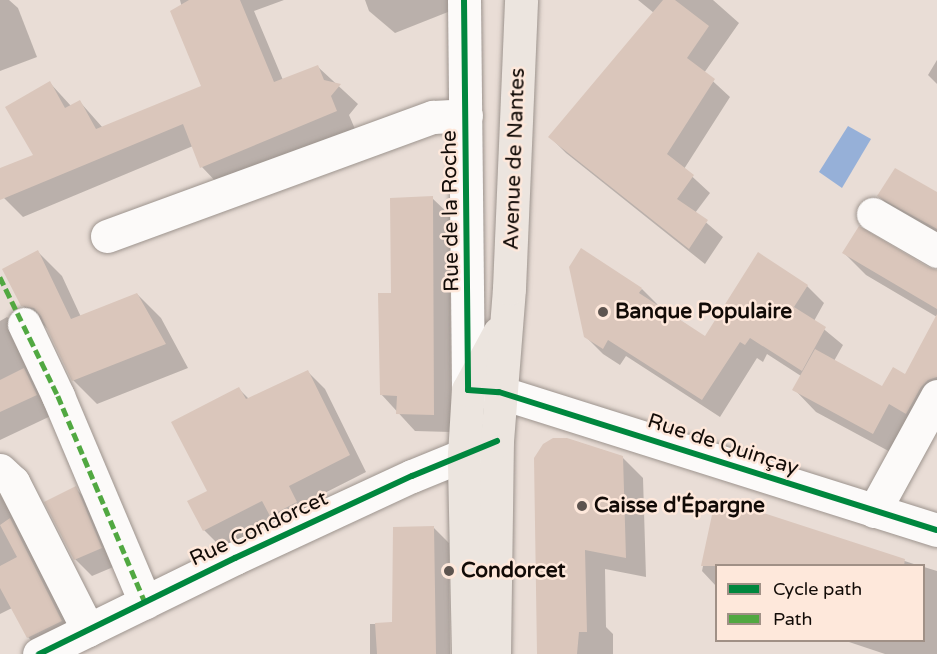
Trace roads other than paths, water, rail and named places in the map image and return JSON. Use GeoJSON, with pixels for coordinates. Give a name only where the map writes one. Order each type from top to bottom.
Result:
{"type":"FeatureCollection","features":[{"type":"Feature","properties":{"kind":"main road","name":"Avenue de Nantes"},"geometry":{"type":"LineString","coordinates":[[468,654],[464,455],[507,318],[521,0]]}},
{"type":"Feature","properties":{"kind":"main road","name":"Avenue de Nantes"},"geometry":{"type":"LineString","coordinates":[[483,391],[496,441],[494,654]]}},
{"type":"Feature","properties":{"kind":"street","name":"Rue de la Roche"},"geometry":{"type":"LineString","coordinates":[[464,0],[466,115],[483,391]]}},
{"type":"Feature","properties":{"kind":"street"},"geometry":{"type":"LineString","coordinates":[[107,236],[433,117],[466,115]]}},
{"type":"Feature","properties":{"kind":"street"},"geometry":{"type":"LineString","coordinates":[[873,214],[937,251]]}},
{"type":"Feature","properties":{"kind":"street"},"geometry":{"type":"LineString","coordinates":[[24,324],[63,407],[145,602]]}},
{"type":"Feature","properties":{"kind":"street","name":"Rue de Quinçay"},"geometry":{"type":"LineString","coordinates":[[483,391],[937,530]]}},
{"type":"Feature","properties":{"kind":"street"},"geometry":{"type":"LineString","coordinates":[[874,511],[937,396]]}},
{"type":"Feature","properties":{"kind":"street","name":"Rue Condorcet"},"geometry":{"type":"LineString","coordinates":[[39,654],[380,490],[496,441]]}},
{"type":"Feature","properties":{"kind":"street"},"geometry":{"type":"LineString","coordinates":[[0,470],[13,482],[88,630]]}},
{"type":"Feature","properties":{"kind":"water"},"geometry":{"type":"Polygon","coordinates":[[[848,126],[871,139],[842,188],[819,172],[848,126]]]}},
{"type":"Feature","properties":{"kind":"place","name":"Banque Populaire"},"geometry":{"type":"Point","coordinates":[603,312]}},
{"type":"Feature","properties":{"kind":"place","name":"Caisse d'Épargne"},"geometry":{"type":"Point","coordinates":[582,506]}},
{"type":"Feature","properties":{"kind":"place","name":"Condorcet"},"geometry":{"type":"Point","coordinates":[449,571]}}]}
